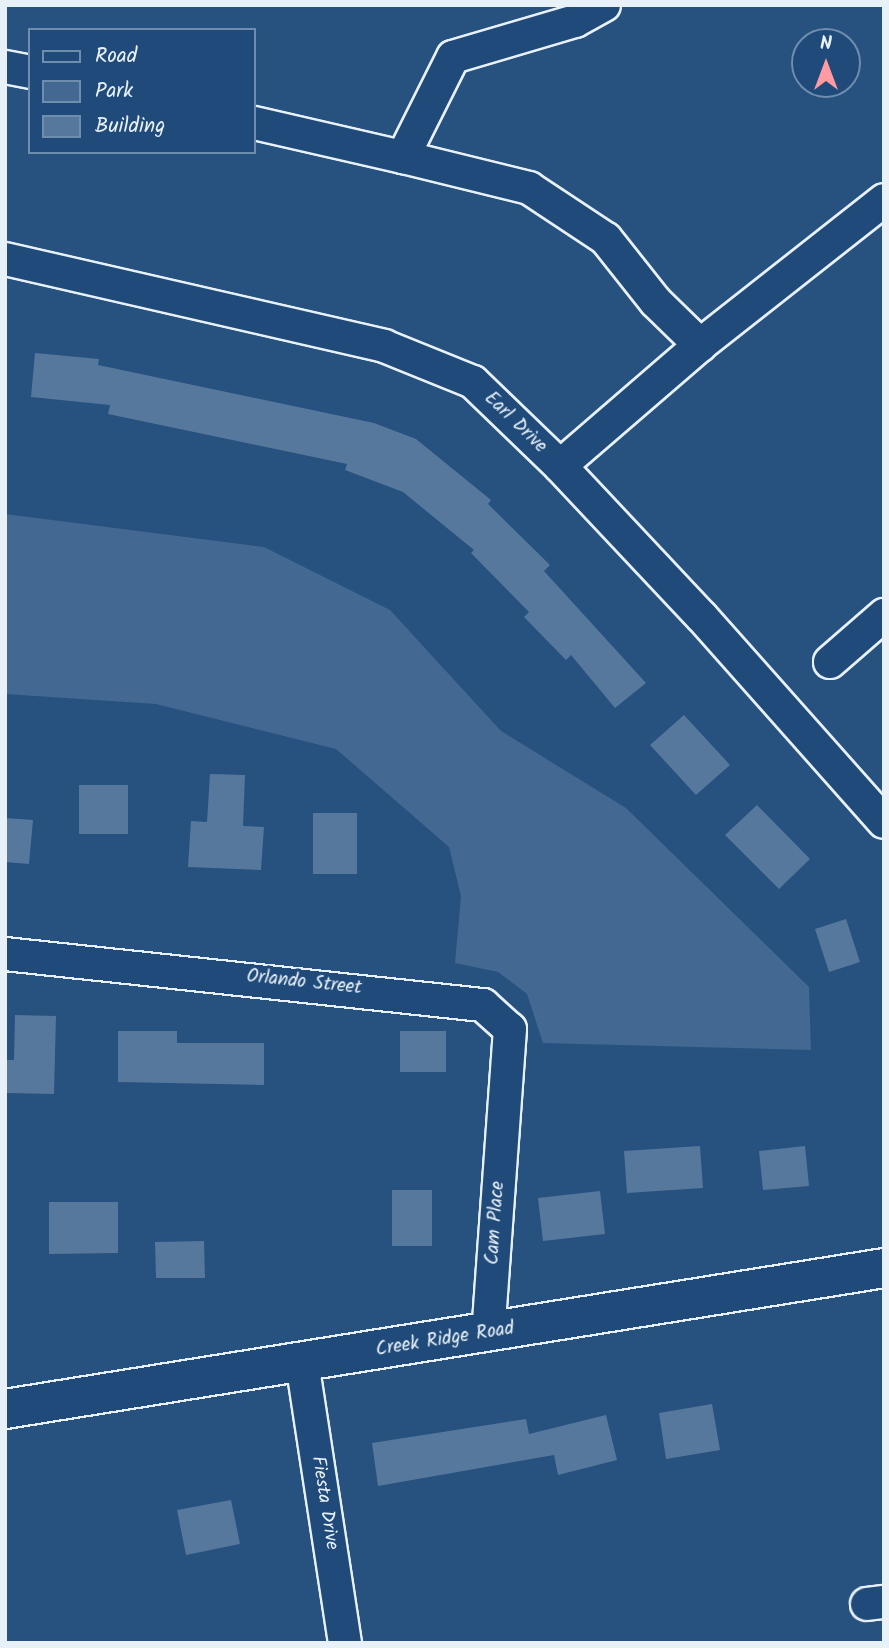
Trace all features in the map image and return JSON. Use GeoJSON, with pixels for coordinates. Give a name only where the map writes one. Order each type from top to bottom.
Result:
{"type":"FeatureCollection","features":[{"type":"Feature","properties":{"kind":"main road","name":"Creek Ridge Road"},"geometry":{"type":"LineString","coordinates":[[5,1409],[884,1268]]}},
{"type":"Feature","properties":{"kind":"street"},"geometry":{"type":"LineString","coordinates":[[403,156],[453,57],[575,21],[604,5]]}},
{"type":"Feature","properties":{"kind":"street"},"geometry":{"type":"LineString","coordinates":[[5,67],[28,72]]}},
{"type":"Feature","properties":{"kind":"street"},"geometry":{"type":"LineString","coordinates":[[256,123],[403,156],[529,188],[606,239],[656,302],[700,345]]}},
{"type":"Feature","properties":{"kind":"street"},"geometry":{"type":"LineString","coordinates":[[560,466],[700,345],[884,200]]}},
{"type":"Feature","properties":{"kind":"street","name":"Earl Drive"},"geometry":{"type":"LineString","coordinates":[[5,259],[384,346],[473,382],[560,466],[884,821]]}},
{"type":"Feature","properties":{"kind":"street"},"geometry":{"type":"LineString","coordinates":[[830,662],[884,615]]}},
{"type":"Feature","properties":{"kind":"street","name":"Orlando Street"},"geometry":{"type":"LineString","coordinates":[[5,954],[483,1005],[510,1029],[503,1113]]}},
{"type":"Feature","properties":{"kind":"street","name":"Cam Place"},"geometry":{"type":"LineString","coordinates":[[488,1333],[503,1113]]}},
{"type":"Feature","properties":{"kind":"street","name":"Fiesta Drive"},"geometry":{"type":"LineString","coordinates":[[302,1362],[345,1643]]}},
{"type":"Feature","properties":{"kind":"green space"},"geometry":{"type":"Polygon","coordinates":[[[5,514],[264,547],[390,610],[501,731],[626,808],[809,987],[811,1050],[543,1043],[527,994],[498,972],[455,963],[461,896],[449,847],[336,749],[156,704],[5,694],[5,514]]]}},
{"type":"Feature","properties":{"kind":"building"},"geometry":{"type":"Polygon","coordinates":[[[35,353],[99,359],[98,365],[374,423],[416,439],[491,500],[488,504],[550,565],[544,571],[646,683],[615,708],[571,655],[566,660],[524,617],[529,612],[471,553],[474,550],[403,492],[345,470],[347,464],[108,414],[110,405],[31,397],[35,353]]]}},
{"type":"Feature","properties":{"kind":"building"},"geometry":{"type":"Polygon","coordinates":[[[684,715],[730,765],[696,795],[650,745],[684,715]]]}},
{"type":"Feature","properties":{"kind":"building"},"geometry":{"type":"Polygon","coordinates":[[[210,774],[245,775],[243,826],[264,827],[261,870],[188,867],[191,821],[207,822],[210,774]]]}},
{"type":"Feature","properties":{"kind":"building"},"geometry":{"type":"Polygon","coordinates":[[[79,785],[128,785],[128,834],[79,834],[79,785]]]}},
{"type":"Feature","properties":{"kind":"building"},"geometry":{"type":"Polygon","coordinates":[[[757,805],[810,859],[779,889],[725,835],[757,805]]]}},
{"type":"Feature","properties":{"kind":"building"},"geometry":{"type":"Polygon","coordinates":[[[313,813],[357,813],[357,874],[313,874],[313,813]]]}},
{"type":"Feature","properties":{"kind":"building"},"geometry":{"type":"Polygon","coordinates":[[[5,818],[33,820],[29,864],[5,862],[5,818]]]}},
{"type":"Feature","properties":{"kind":"building"},"geometry":{"type":"Polygon","coordinates":[[[846,919],[860,962],[829,972],[815,929],[846,919]]]}},
{"type":"Feature","properties":{"kind":"building"},"geometry":{"type":"Polygon","coordinates":[[[15,1015],[56,1016],[54,1094],[5,1093],[5,1060],[14,1060],[15,1015]]]}},
{"type":"Feature","properties":{"kind":"building"},"geometry":{"type":"Polygon","coordinates":[[[118,1031],[177,1031],[177,1043],[264,1043],[264,1085],[118,1082],[118,1031]]]}},
{"type":"Feature","properties":{"kind":"building"},"geometry":{"type":"Polygon","coordinates":[[[400,1031],[446,1031],[446,1072],[400,1072],[400,1031]]]}},
{"type":"Feature","properties":{"kind":"building"},"geometry":{"type":"Polygon","coordinates":[[[700,1146],[703,1188],[627,1193],[624,1151],[700,1146]]]}},
{"type":"Feature","properties":{"kind":"building"},"geometry":{"type":"Polygon","coordinates":[[[805,1146],[809,1186],[763,1190],[759,1151],[805,1146]]]}},
{"type":"Feature","properties":{"kind":"building"},"geometry":{"type":"Polygon","coordinates":[[[392,1190],[432,1190],[432,1246],[392,1246],[392,1190]]]}},
{"type":"Feature","properties":{"kind":"building"},"geometry":{"type":"Polygon","coordinates":[[[600,1191],[605,1234],[543,1241],[538,1198],[600,1191]]]}},
{"type":"Feature","properties":{"kind":"building"},"geometry":{"type":"Polygon","coordinates":[[[49,1202],[118,1202],[118,1253],[49,1254],[49,1202]]]}},
{"type":"Feature","properties":{"kind":"building"},"geometry":{"type":"Polygon","coordinates":[[[204,1241],[205,1278],[156,1278],[155,1242],[204,1241]]]}},
{"type":"Feature","properties":{"kind":"building"},"geometry":{"type":"Polygon","coordinates":[[[712,1404],[720,1450],[666,1459],[659,1413],[712,1404]]]}},
{"type":"Feature","properties":{"kind":"building"},"geometry":{"type":"Polygon","coordinates":[[[606,1415],[617,1460],[558,1475],[554,1455],[378,1486],[372,1443],[526,1419],[529,1434],[606,1415]]]}},
{"type":"Feature","properties":{"kind":"building"},"geometry":{"type":"Polygon","coordinates":[[[231,1500],[240,1544],[186,1555],[177,1510],[231,1500]]]}}]}
